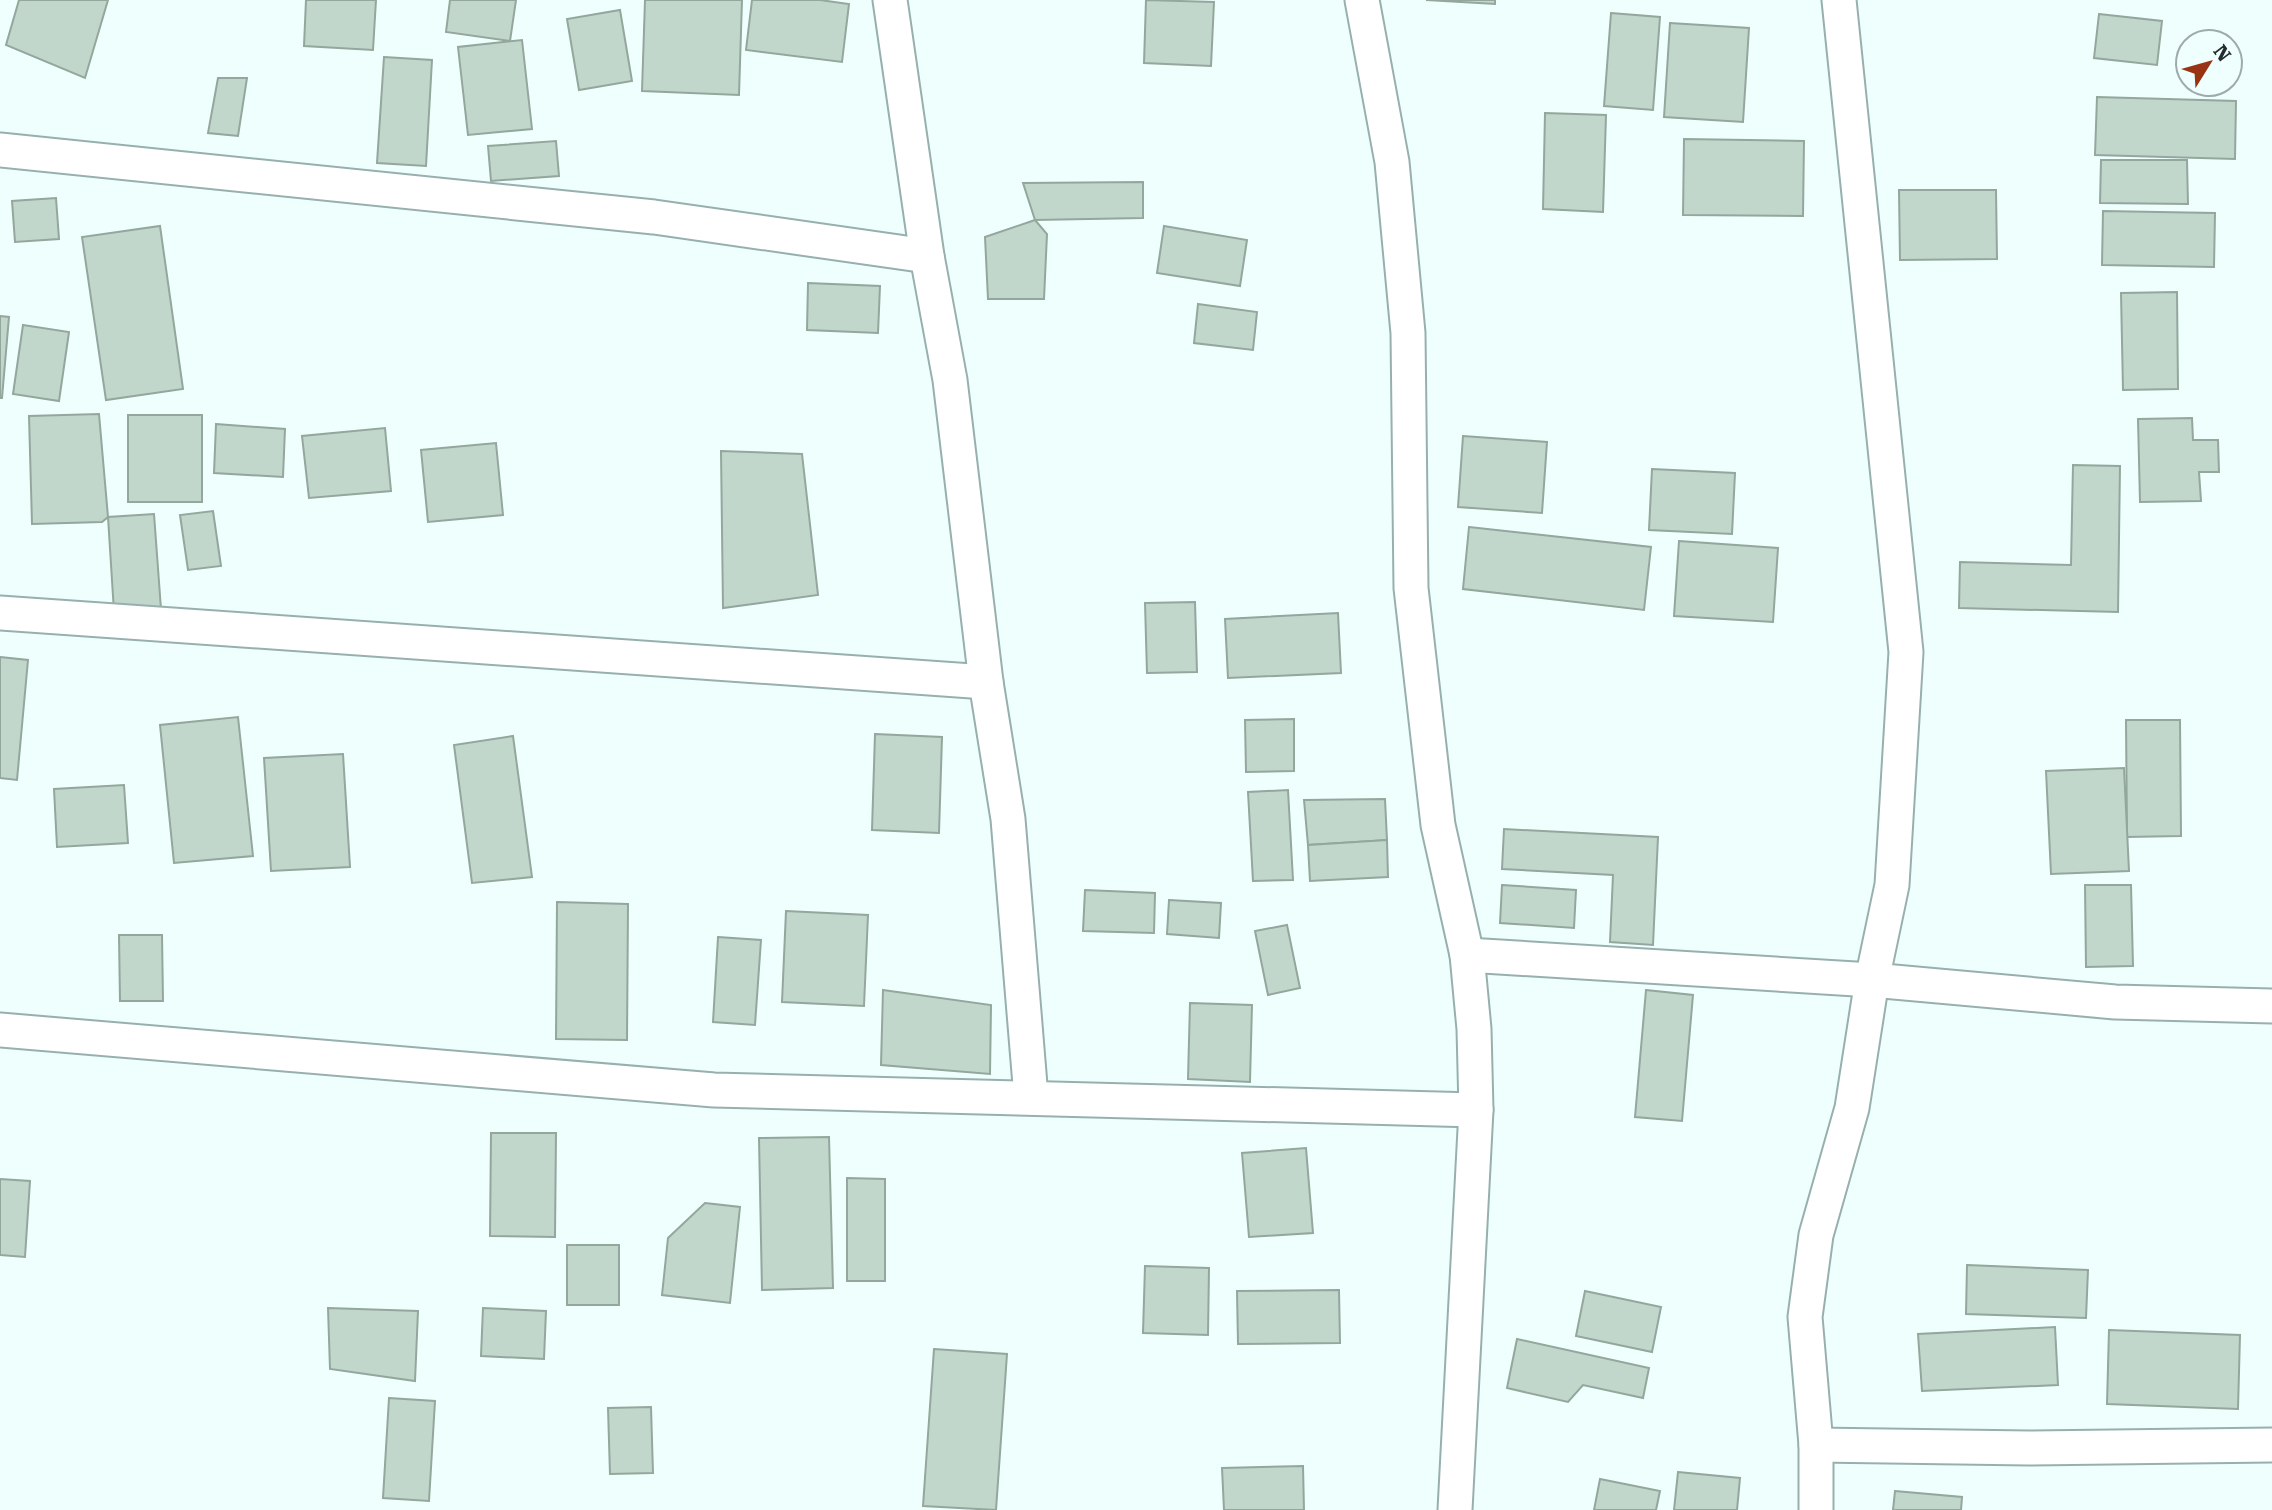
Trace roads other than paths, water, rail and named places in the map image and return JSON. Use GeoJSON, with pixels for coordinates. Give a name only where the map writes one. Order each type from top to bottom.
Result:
{"type":"FeatureCollection","features":[{"type":"Feature","properties":{"kind":"street"},"geometry":{"type":"LineString","coordinates":[[890,0],[927,256],[950,380],[986,682],[1008,818],[1031,1097]]}},
{"type":"Feature","properties":{"kind":"street"},"geometry":{"type":"LineString","coordinates":[[1362,0],[1392,162],[1408,333],[1411,588],[1438,825],[1467,955],[1474,1029],[1476,1110],[1455,1510]]}},
{"type":"Feature","properties":{"kind":"street"},"geometry":{"type":"LineString","coordinates":[[1816,1510],[1816,1445],[1805,1317],[1816,1235],[1852,1108],[1872,980],[1892,885],[1906,652],[1839,0]]}},
{"type":"Feature","properties":{"kind":"street"},"geometry":{"type":"LineString","coordinates":[[0,150],[654,218],[927,256]]}},
{"type":"Feature","properties":{"kind":"street"},"geometry":{"type":"LineString","coordinates":[[0,613],[986,682]]}},
{"type":"Feature","properties":{"kind":"street"},"geometry":{"type":"LineString","coordinates":[[1467,955],[1872,980],[2115,1002],[2272,1006]]}},
{"type":"Feature","properties":{"kind":"street"},"geometry":{"type":"LineString","coordinates":[[0,1030],[714,1090],[1476,1110]]}},
{"type":"Feature","properties":{"kind":"street"},"geometry":{"type":"LineString","coordinates":[[1816,1445],[2029,1448],[2272,1445]]}}]}
